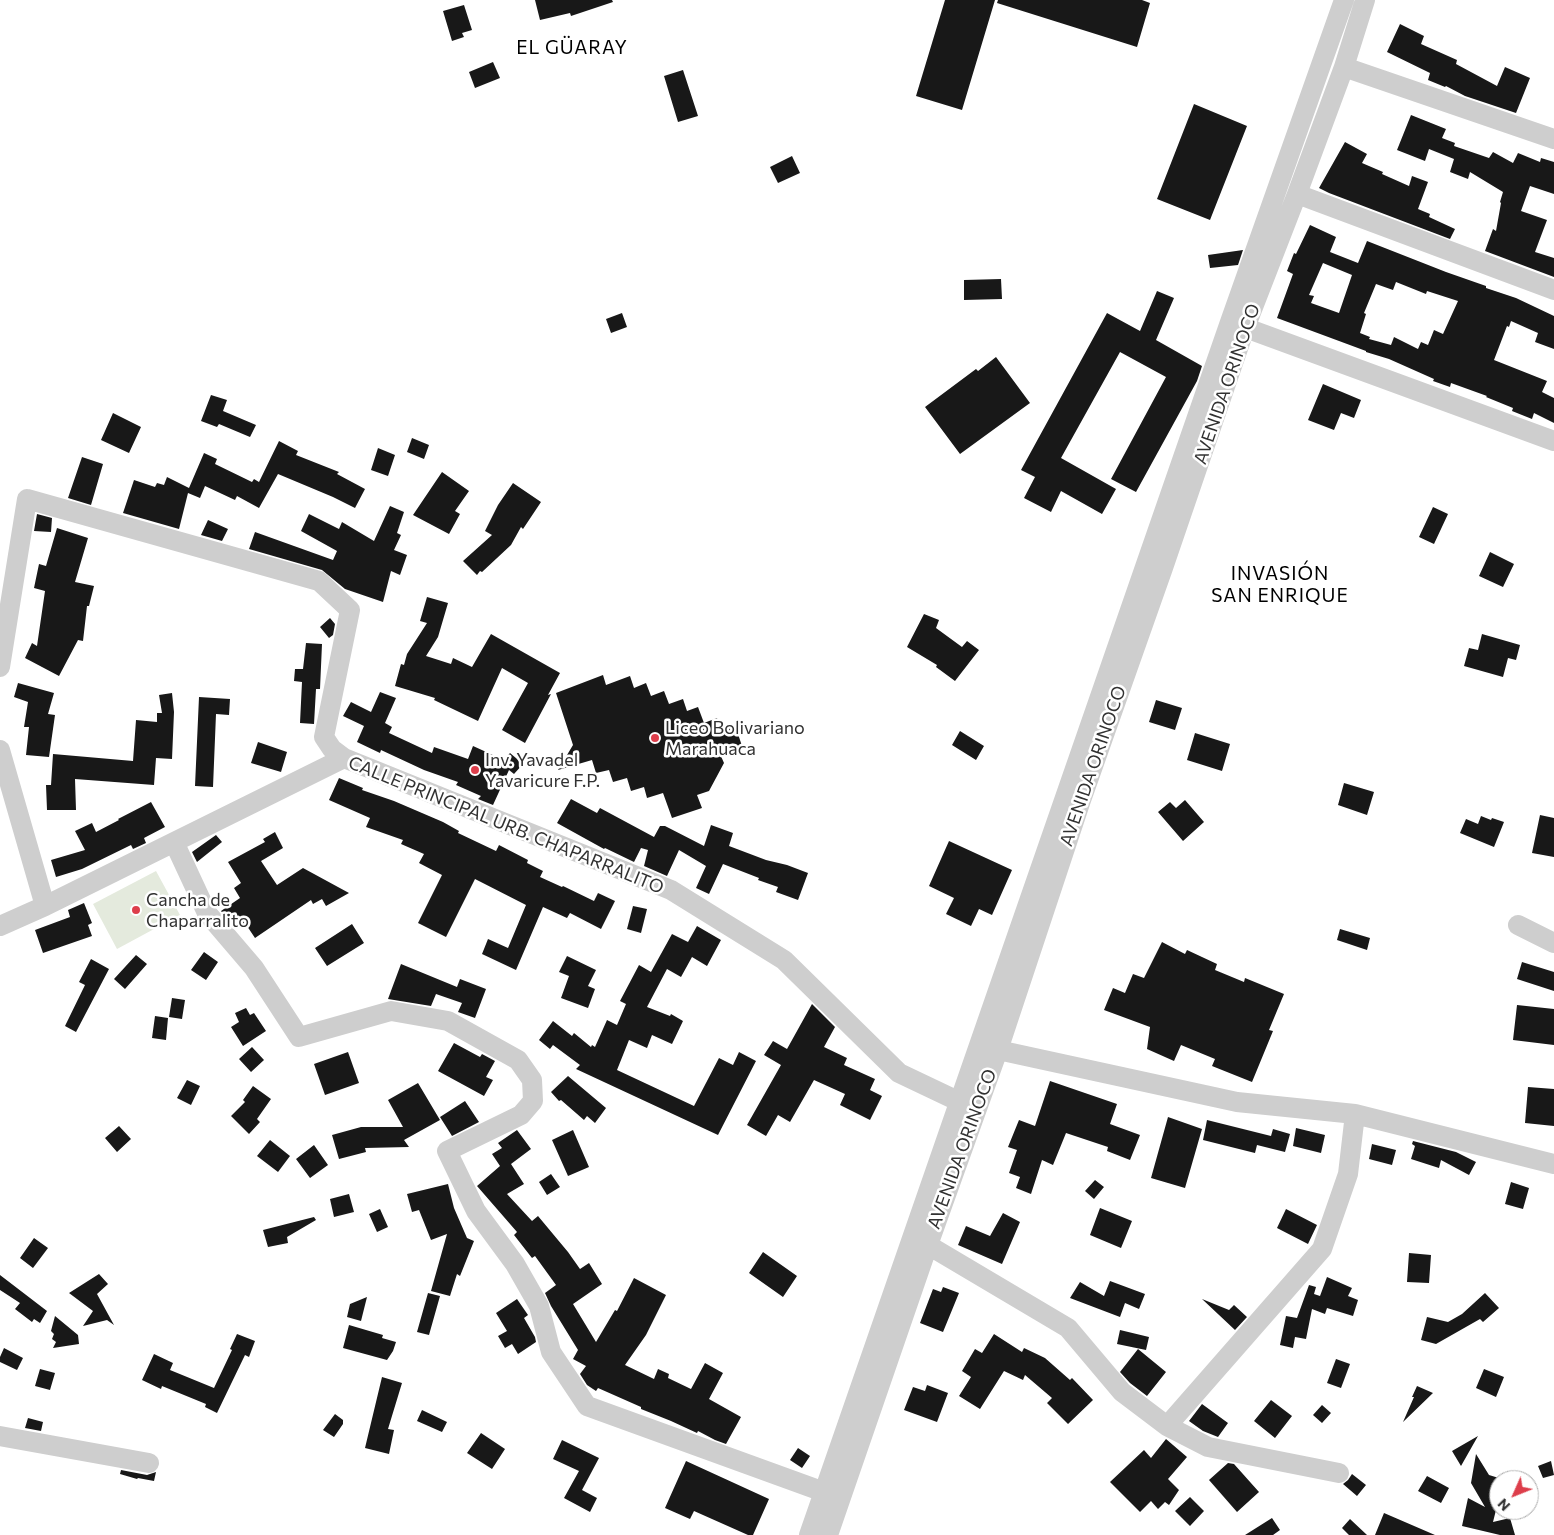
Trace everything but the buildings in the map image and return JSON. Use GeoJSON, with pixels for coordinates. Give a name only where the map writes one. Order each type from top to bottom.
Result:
{"type":"FeatureCollection","features":[{"type":"Feature","properties":{"kind":"street","name":"AVENIDA ORINOCO"},"geometry":{"type":"LineString","coordinates":[[828,1535],[928,1245],[968,1105],[998,1050],[1081,800],[1163,568],[1238,325],[1344,0]]}},
{"type":"Feature","properties":{"kind":"street","name":"AVENIDA ORINOCO"},"geometry":{"type":"LineString","coordinates":[[809,1535],[968,1105],[1238,325],[1297,194],[1344,66],[1365,0]]}},
{"type":"Feature","properties":{"kind":"street"},"geometry":{"type":"LineString","coordinates":[[1344,66],[1554,140]]}},
{"type":"Feature","properties":{"kind":"street"},"geometry":{"type":"LineString","coordinates":[[1297,194],[1554,290]]}},
{"type":"Feature","properties":{"kind":"street"},"geometry":{"type":"LineString","coordinates":[[1238,325],[1554,440]]}},
{"type":"Feature","properties":{"kind":"street"},"geometry":{"type":"LineString","coordinates":[[0,667],[27,499],[319,581],[350,610],[324,736],[332,749],[344,758]]}},
{"type":"Feature","properties":{"kind":"street"},"geometry":{"type":"LineString","coordinates":[[0,750],[45,906]]}},
{"type":"Feature","properties":{"kind":"street","name":"CALLE PRINCIPAL URB. CHAPARRALITO"},"geometry":{"type":"LineString","coordinates":[[0,926],[45,906],[344,758],[671,890],[784,960],[899,1072],[968,1105]]}},
{"type":"Feature","properties":{"kind":"street"},"geometry":{"type":"LineString","coordinates":[[174,842],[207,913],[254,968],[299,1037],[391,1010],[448,1021],[518,1060],[532,1080],[533,1101],[521,1115],[447,1152],[476,1211],[515,1264],[539,1306],[551,1352],[587,1406],[824,1492]]}},
{"type":"Feature","properties":{"kind":"street"},"geometry":{"type":"LineString","coordinates":[[1518,925],[1554,943]]}},
{"type":"Feature","properties":{"kind":"street"},"geometry":{"type":"LineString","coordinates":[[998,1050],[1237,1102],[1355,1114],[1554,1164]]}},
{"type":"Feature","properties":{"kind":"street"},"geometry":{"type":"LineString","coordinates":[[1167,1426],[1322,1250],[1348,1174],[1355,1114]]}},
{"type":"Feature","properties":{"kind":"street"},"geometry":{"type":"LineString","coordinates":[[928,1245],[1068,1328],[1122,1392],[1167,1426],[1208,1447],[1339,1473]]}},
{"type":"Feature","properties":{"kind":"street"},"geometry":{"type":"LineString","coordinates":[[0,1436],[149,1463]]}},
{"type":"Feature","properties":{"kind":"shaded area","name":"Cancha de Chaparralito"},"geometry":{"type":"Polygon","coordinates":[[[156,871],[180,915],[117,949],[93,904],[156,871]]]}},
{"type":"Feature","properties":{"kind":"place","name":"Liceo Bolivariano Marahuaca"},"geometry":{"type":"Point","coordinates":[655,738]}},
{"type":"Feature","properties":{"kind":"place","name":"Inv. Yavadel Yavaricure F.P."},"geometry":{"type":"Point","coordinates":[475,770]}},
{"type":"Feature","properties":{"kind":"place","name":"Cancha de Chaparralito"},"geometry":{"type":"Point","coordinates":[136,910]}},
{"type":"Feature","properties":{"kind":"district","name":"EL GÜARAY"},"geometry":{"type":"Point","coordinates":[572,48]}},
{"type":"Feature","properties":{"kind":"district","name":"INVASIÓN SAN ENRIQUE"},"geometry":{"type":"Point","coordinates":[1280,585]}}]}
